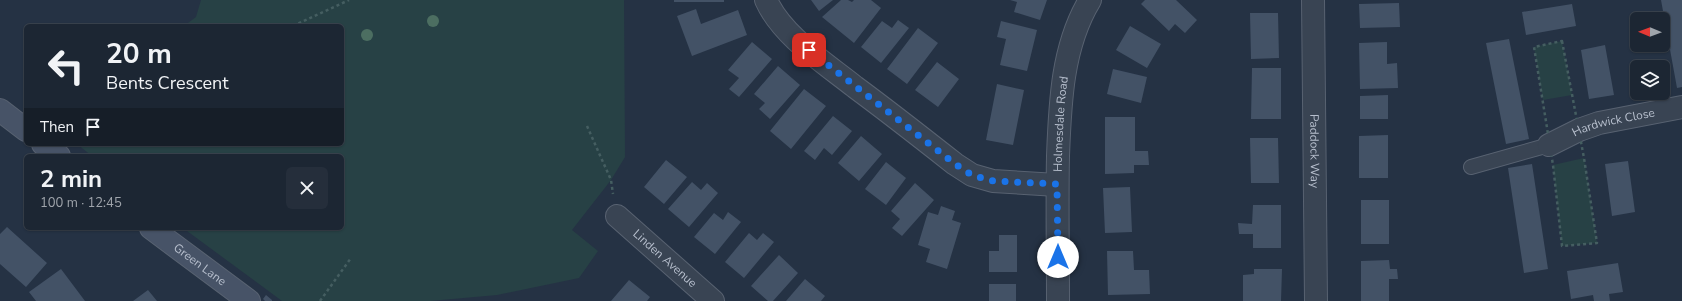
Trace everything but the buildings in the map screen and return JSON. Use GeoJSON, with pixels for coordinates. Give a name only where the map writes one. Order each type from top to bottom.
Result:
{"type":"FeatureCollection","features":[{"type":"Feature","properties":{"kind":"main road"},"geometry":{"type":"LineString","coordinates":[[0,110],[24,128]]}},
{"type":"Feature","properties":{"kind":"main road"},"geometry":{"type":"LineString","coordinates":[[46,146],[56,154]]}},
{"type":"Feature","properties":{"kind":"main road","name":"Green Lane"},"geometry":{"type":"LineString","coordinates":[[154,230],[249,301]]}},
{"type":"Feature","properties":{"kind":"street"},"geometry":{"type":"LineString","coordinates":[[766,0],[770,9],[785,28],[809,50],[955,164],[972,175],[993,181],[1057,184]]}},
{"type":"Feature","properties":{"kind":"street","name":"Holmesdale Road"},"geometry":{"type":"LineString","coordinates":[[1058,301],[1057,184],[1060,118],[1067,62],[1075,33],[1084,10],[1090,0]]}},
{"type":"Feature","properties":{"kind":"street","name":"Paddock Way"},"geometry":{"type":"LineString","coordinates":[[1313,0],[1316,301]]}},
{"type":"Feature","properties":{"kind":"street","name":"Hardwick Close"},"geometry":{"type":"LineString","coordinates":[[1549,146],[1579,130],[1599,123],[1682,107]]}},
{"type":"Feature","properties":{"kind":"street","name":"Linden Avenue"},"geometry":{"type":"LineString","coordinates":[[617,216],[713,301]]}},
{"type":"Feature","properties":{"kind":"lane"},"geometry":{"type":"LineString","coordinates":[[1471,167],[1549,146]]}},
{"type":"Feature","properties":{"kind":"path"},"geometry":{"type":"LineString","coordinates":[[297,24],[349,0]]}},
{"type":"Feature","properties":{"kind":"path"},"geometry":{"type":"LineString","coordinates":[[587,126],[611,180],[617,216]]}},
{"type":"Feature","properties":{"kind":"path"},"geometry":{"type":"LineString","coordinates":[[320,301],[351,258]]}},
{"type":"Feature","properties":{"kind":"green space"},"geometry":{"type":"Polygon","coordinates":[[[201,0],[624,0],[625,157],[611,180],[572,230],[598,251],[579,278],[497,295],[430,301],[282,301],[186,230],[344,230],[344,154],[90,154],[80,146],[344,146],[344,24],[187,24],[196,17],[201,0]]]}},
{"type":"Feature","properties":{"kind":"green space"},"geometry":{"type":"Polygon","coordinates":[[[1562,41],[1572,95],[1543,100],[1534,47],[1562,41]]]}},
{"type":"Feature","properties":{"kind":"green space"},"geometry":{"type":"Polygon","coordinates":[[[1584,158],[1597,243],[1562,246],[1553,165],[1584,158]]]}},
{"type":"Feature","properties":{"kind":"route"},"geometry":{"type":"LineString","coordinates":[[809,50],[955,164],[972,175],[993,181],[1057,184],[1058,257]]}}]}
